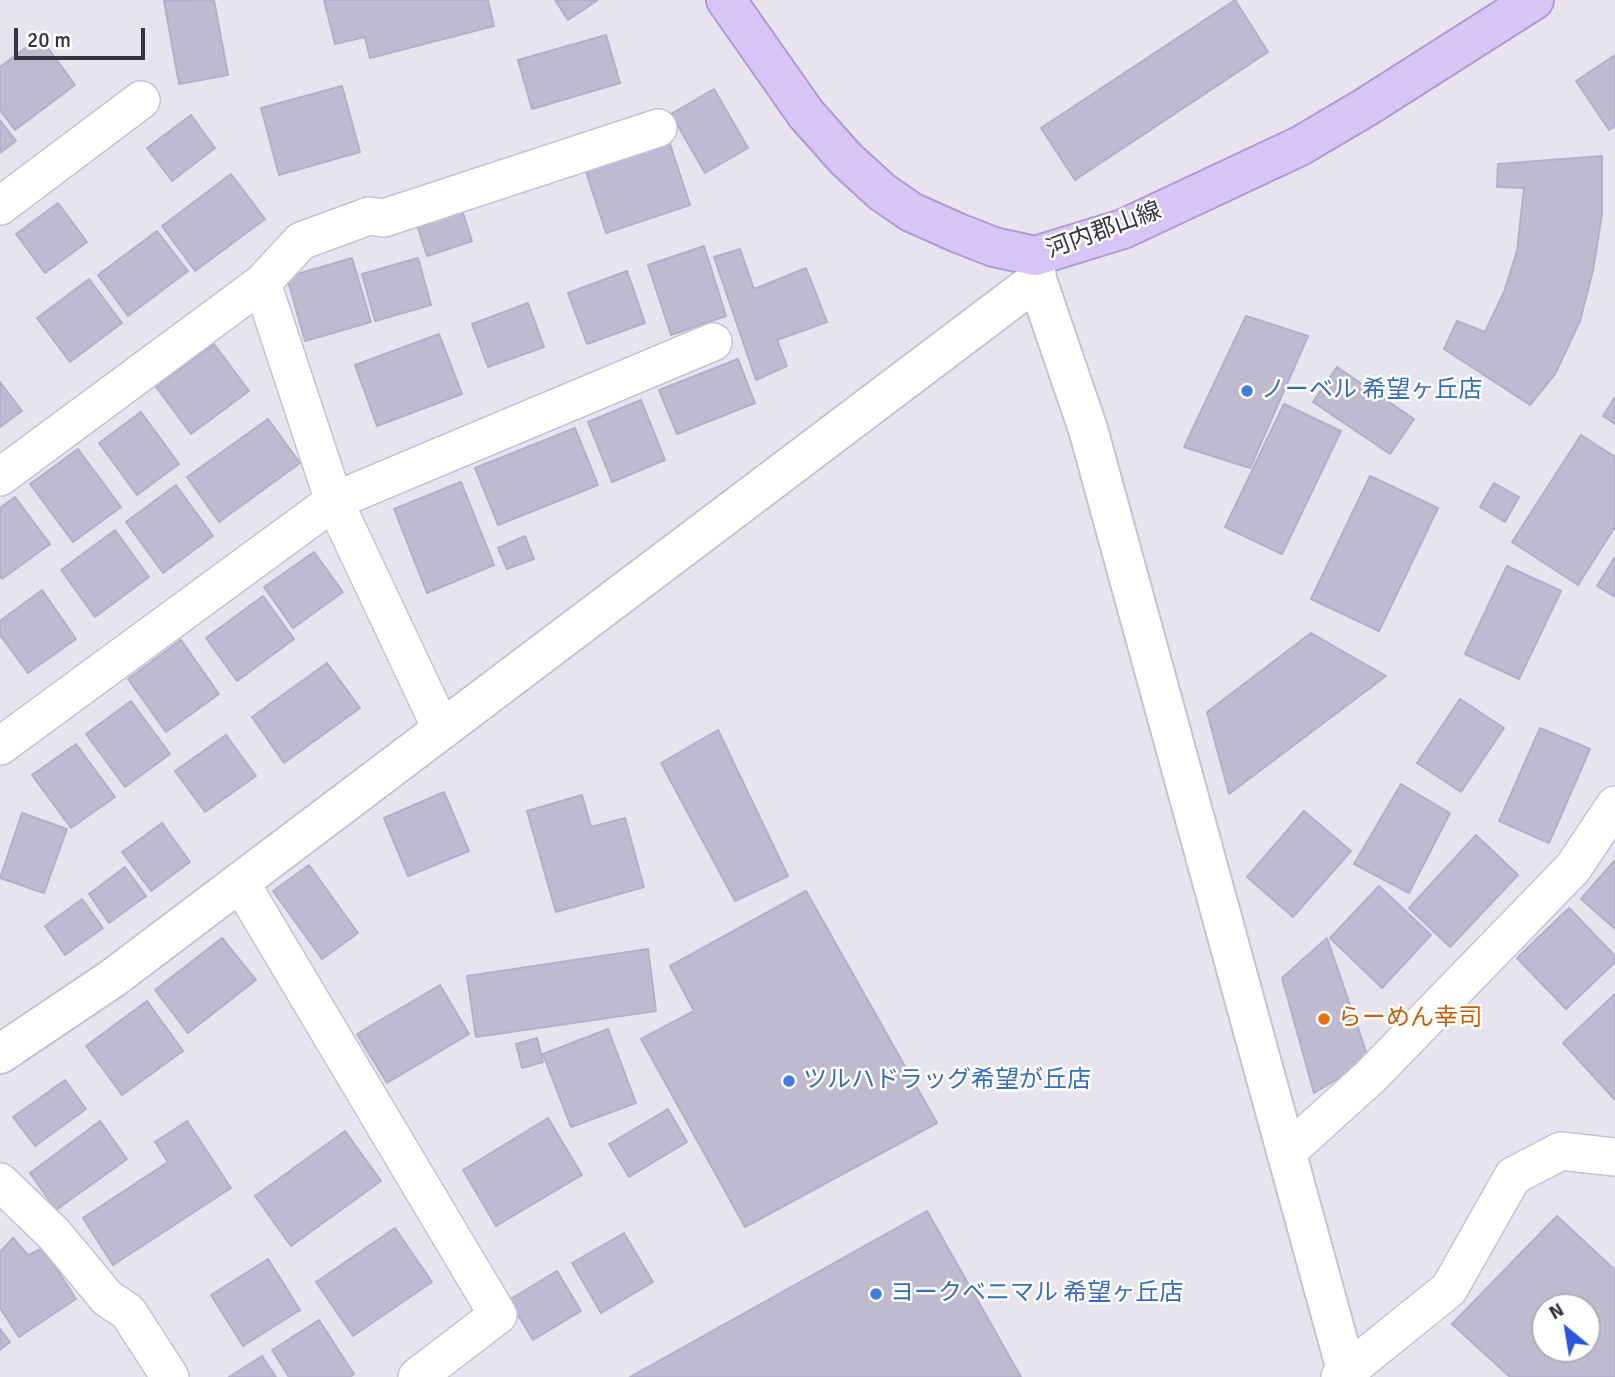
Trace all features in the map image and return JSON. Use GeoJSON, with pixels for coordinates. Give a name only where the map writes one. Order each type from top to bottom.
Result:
{"type":"FeatureCollection","features":[{"type":"Feature","properties":{"kind":"main road","name":"河内郡山線"},"geometry":{"type":"LineString","coordinates":[[726,0],[806,114],[846,159],[882,192],[911,212],[1036,268],[1300,146],[1534,0]]}},
{"type":"Feature","properties":{"kind":"street"},"geometry":{"type":"LineString","coordinates":[[0,206],[141,100]]}},
{"type":"Feature","properties":{"kind":"street"},"geometry":{"type":"LineString","coordinates":[[0,477],[262,283],[301,241],[369,216],[384,218],[658,128]]}},
{"type":"Feature","properties":{"kind":"street"},"geometry":{"type":"LineString","coordinates":[[0,1054],[113,978],[442,730],[1036,268],[1088,429],[1345,1376],[1448,1289],[1513,1176],[1561,1151],[1615,1157]]}},
{"type":"Feature","properties":{"kind":"street"},"geometry":{"type":"LineString","coordinates":[[262,283],[334,501],[442,730]]}},
{"type":"Feature","properties":{"kind":"street"},"geometry":{"type":"LineString","coordinates":[[0,746],[334,501],[713,342]]}},
{"type":"Feature","properties":{"kind":"street"},"geometry":{"type":"LineString","coordinates":[[1286,1153],[1370,1077],[1573,868],[1615,805]]}},
{"type":"Feature","properties":{"kind":"street"},"geometry":{"type":"LineString","coordinates":[[240,882],[498,1315],[417,1377]]}},
{"type":"Feature","properties":{"kind":"street"},"geometry":{"type":"LineString","coordinates":[[0,1182],[54,1234],[107,1297],[128,1312],[170,1377]]}},
{"type":"Feature","properties":{"kind":"building"},"geometry":{"type":"Polygon","coordinates":[[[214,0],[228,75],[179,84],[164,1],[214,0]]]}},
{"type":"Feature","properties":{"kind":"building"},"geometry":{"type":"Polygon","coordinates":[[[324,0],[488,0],[494,26],[370,58],[365,37],[335,44],[324,0]]]}},
{"type":"Feature","properties":{"kind":"building"},"geometry":{"type":"Polygon","coordinates":[[[555,0],[598,0],[568,20],[555,0]]]}},
{"type":"Feature","properties":{"kind":"building"},"geometry":{"type":"Polygon","coordinates":[[[1235,0],[1268,52],[1075,180],[1041,128],[1235,0]]]}},
{"type":"Feature","properties":{"kind":"building"},"geometry":{"type":"Polygon","coordinates":[[[606,35],[620,83],[532,109],[518,60],[606,35]]]}},
{"type":"Feature","properties":{"kind":"building"},"geometry":{"type":"Polygon","coordinates":[[[40,37],[75,85],[15,130],[0,110],[0,67],[40,37]]]}},
{"type":"Feature","properties":{"kind":"building"},"geometry":{"type":"Polygon","coordinates":[[[1615,55],[1615,126],[1609,130],[1576,81],[1615,55]]]}},
{"type":"Feature","properties":{"kind":"building"},"geometry":{"type":"Polygon","coordinates":[[[342,86],[360,152],[279,175],[261,108],[342,86]]]}},
{"type":"Feature","properties":{"kind":"building"},"geometry":{"type":"Polygon","coordinates":[[[714,89],[748,148],[705,173],[671,114],[714,89]]]}},
{"type":"Feature","properties":{"kind":"building"},"geometry":{"type":"Polygon","coordinates":[[[191,115],[215,148],[172,181],[147,148],[191,115]]]}},
{"type":"Feature","properties":{"kind":"building"},"geometry":{"type":"Polygon","coordinates":[[[0,120],[16,141],[0,153],[0,120]]]}},
{"type":"Feature","properties":{"kind":"building"},"geometry":{"type":"Polygon","coordinates":[[[669,141],[690,205],[606,233],[585,169],[669,141]]]}},
{"type":"Feature","properties":{"kind":"building"},"geometry":{"type":"Polygon","coordinates":[[[1602,156],[1602,214],[1593,270],[1580,321],[1555,374],[1530,405],[1444,349],[1457,321],[1485,332],[1504,292],[1517,251],[1524,188],[1497,187],[1498,164],[1602,156]]]}},
{"type":"Feature","properties":{"kind":"building"},"geometry":{"type":"Polygon","coordinates":[[[231,174],[265,219],[195,271],[162,226],[231,174]]]}},
{"type":"Feature","properties":{"kind":"building"},"geometry":{"type":"Polygon","coordinates":[[[459,201],[472,241],[427,256],[414,216],[459,201]]]}},
{"type":"Feature","properties":{"kind":"building"},"geometry":{"type":"Polygon","coordinates":[[[58,203],[87,242],[45,273],[16,234],[58,203]]]}},
{"type":"Feature","properties":{"kind":"building"},"geometry":{"type":"Polygon","coordinates":[[[157,231],[188,271],[128,316],[98,275],[157,231]]]}},
{"type":"Feature","properties":{"kind":"building"},"geometry":{"type":"Polygon","coordinates":[[[704,246],[726,316],[671,335],[648,265],[704,246]]]}},
{"type":"Feature","properties":{"kind":"building"},"geometry":{"type":"Polygon","coordinates":[[[740,249],[754,289],[806,268],[827,322],[777,340],[787,366],[756,380],[714,257],[740,249]]]}},
{"type":"Feature","properties":{"kind":"building"},"geometry":{"type":"Polygon","coordinates":[[[352,258],[371,322],[305,341],[287,277],[352,258]]]}},
{"type":"Feature","properties":{"kind":"building"},"geometry":{"type":"Polygon","coordinates":[[[418,258],[431,305],[375,321],[362,274],[418,258]]]}},
{"type":"Feature","properties":{"kind":"building"},"geometry":{"type":"Polygon","coordinates":[[[627,271],[645,323],[587,344],[568,293],[627,271]]]}},
{"type":"Feature","properties":{"kind":"building"},"geometry":{"type":"Polygon","coordinates":[[[89,279],[122,323],[70,362],[37,318],[89,279]]]}},
{"type":"Feature","properties":{"kind":"building"},"geometry":{"type":"Polygon","coordinates":[[[528,303],[544,347],[488,367],[472,324],[528,303]]]}},
{"type":"Feature","properties":{"kind":"building","name":"ノーベル 希望ヶ丘店"},"geometry":{"type":"Polygon","coordinates":[[[1246,316],[1308,336],[1250,468],[1184,447],[1246,316]]]}},
{"type":"Feature","properties":{"kind":"building"},"geometry":{"type":"Polygon","coordinates":[[[439,334],[462,394],[377,426],[355,365],[439,334]]]}},
{"type":"Feature","properties":{"kind":"building"},"geometry":{"type":"Polygon","coordinates":[[[214,344],[249,391],[191,434],[156,387],[214,344]]]}},
{"type":"Feature","properties":{"kind":"building"},"geometry":{"type":"Polygon","coordinates":[[[738,359],[755,403],[677,434],[659,390],[738,359]]]}},
{"type":"Feature","properties":{"kind":"building"},"geometry":{"type":"Polygon","coordinates":[[[1337,367],[1414,419],[1390,454],[1313,402],[1337,367]]]}},
{"type":"Feature","properties":{"kind":"building"},"geometry":{"type":"Polygon","coordinates":[[[0,382],[22,411],[0,427],[0,382]]]}},
{"type":"Feature","properties":{"kind":"building"},"geometry":{"type":"Polygon","coordinates":[[[1615,397],[1615,424],[1603,416],[1615,397]]]}},
{"type":"Feature","properties":{"kind":"building"},"geometry":{"type":"Polygon","coordinates":[[[641,400],[665,460],[612,482],[588,422],[641,400]]]}},
{"type":"Feature","properties":{"kind":"building"},"geometry":{"type":"Polygon","coordinates":[[[1284,404],[1341,431],[1282,554],[1225,527],[1284,404]]]}},
{"type":"Feature","properties":{"kind":"building"},"geometry":{"type":"Polygon","coordinates":[[[141,412],[179,464],[137,495],[99,443],[141,412]]]}},
{"type":"Feature","properties":{"kind":"building"},"geometry":{"type":"Polygon","coordinates":[[[268,419],[300,463],[219,522],[187,477],[268,419]]]}},
{"type":"Feature","properties":{"kind":"building"},"geometry":{"type":"Polygon","coordinates":[[[575,428],[598,485],[498,525],[475,468],[575,428]]]}},
{"type":"Feature","properties":{"kind":"building"},"geometry":{"type":"Polygon","coordinates":[[[1581,435],[1615,457],[1615,527],[1578,585],[1512,542],[1581,435]]]}},
{"type":"Feature","properties":{"kind":"building"},"geometry":{"type":"Polygon","coordinates":[[[78,449],[121,507],[73,542],[30,484],[78,449]]]}},
{"type":"Feature","properties":{"kind":"building"},"geometry":{"type":"Polygon","coordinates":[[[1370,476],[1438,508],[1379,631],[1311,599],[1370,476]]]}},
{"type":"Feature","properties":{"kind":"building"},"geometry":{"type":"Polygon","coordinates":[[[461,482],[494,565],[427,593],[394,509],[461,482]]]}},
{"type":"Feature","properties":{"kind":"building"},"geometry":{"type":"Polygon","coordinates":[[[1494,483],[1519,497],[1505,522],[1480,507],[1494,483]]]}},
{"type":"Feature","properties":{"kind":"building"},"geometry":{"type":"Polygon","coordinates":[[[176,485],[213,536],[163,573],[126,522],[176,485]]]}},
{"type":"Feature","properties":{"kind":"building"},"geometry":{"type":"Polygon","coordinates":[[[15,497],[50,544],[2,579],[0,508],[15,497]]]}},
{"type":"Feature","properties":{"kind":"building"},"geometry":{"type":"Polygon","coordinates":[[[115,530],[149,577],[95,617],[61,570],[115,530]]]}},
{"type":"Feature","properties":{"kind":"building"},"geometry":{"type":"Polygon","coordinates":[[[525,536],[534,559],[507,569],[498,548],[525,536]]]}},
{"type":"Feature","properties":{"kind":"building"},"geometry":{"type":"Polygon","coordinates":[[[314,552],[343,592],[293,628],[264,587],[314,552]]]}},
{"type":"Feature","properties":{"kind":"building"},"geometry":{"type":"Polygon","coordinates":[[[1615,557],[1615,597],[1597,586],[1615,557]]]}},
{"type":"Feature","properties":{"kind":"building"},"geometry":{"type":"Polygon","coordinates":[[[1507,566],[1561,591],[1519,679],[1465,654],[1507,566]]]}},
{"type":"Feature","properties":{"kind":"building"},"geometry":{"type":"Polygon","coordinates":[[[42,590],[76,639],[28,673],[0,635],[0,621],[42,590]]]}},
{"type":"Feature","properties":{"kind":"building"},"geometry":{"type":"Polygon","coordinates":[[[263,596],[294,639],[237,681],[206,638],[263,596]]]}},
{"type":"Feature","properties":{"kind":"building"},"geometry":{"type":"Polygon","coordinates":[[[1311,633],[1386,676],[1229,794],[1207,712],[1311,633]]]}},
{"type":"Feature","properties":{"kind":"building"},"geometry":{"type":"Polygon","coordinates":[[[181,640],[219,694],[166,732],[128,679],[181,640]]]}},
{"type":"Feature","properties":{"kind":"building"},"geometry":{"type":"Polygon","coordinates":[[[327,663],[360,708],[284,763],[252,717],[327,663]]]}},
{"type":"Feature","properties":{"kind":"building"},"geometry":{"type":"Polygon","coordinates":[[[1460,699],[1504,728],[1461,792],[1417,763],[1460,699]]]}},
{"type":"Feature","properties":{"kind":"building"},"geometry":{"type":"Polygon","coordinates":[[[131,701],[170,754],[125,787],[86,734],[131,701]]]}},
{"type":"Feature","properties":{"kind":"building"},"geometry":{"type":"Polygon","coordinates":[[[1540,728],[1590,749],[1549,843],[1499,821],[1540,728]]]}},
{"type":"Feature","properties":{"kind":"building"},"geometry":{"type":"Polygon","coordinates":[[[718,730],[788,876],[735,901],[661,763],[718,730]]]}},
{"type":"Feature","properties":{"kind":"building"},"geometry":{"type":"Polygon","coordinates":[[[226,735],[256,776],[205,812],[175,771],[226,735]]]}},
{"type":"Feature","properties":{"kind":"building"},"geometry":{"type":"Polygon","coordinates":[[[76,744],[115,797],[71,828],[32,775],[76,744]]]}},
{"type":"Feature","properties":{"kind":"building"},"geometry":{"type":"Polygon","coordinates":[[[1401,784],[1450,813],[1409,893],[1354,864],[1401,784]]]}},
{"type":"Feature","properties":{"kind":"building"},"geometry":{"type":"Polygon","coordinates":[[[444,792],[469,851],[408,876],[384,818],[444,792]]]}},
{"type":"Feature","properties":{"kind":"building"},"geometry":{"type":"Polygon","coordinates":[[[582,795],[591,827],[625,818],[644,887],[556,912],[527,811],[582,795]]]}},
{"type":"Feature","properties":{"kind":"building"},"geometry":{"type":"Polygon","coordinates":[[[1304,811],[1351,851],[1293,917],[1247,877],[1304,811]]]}},
{"type":"Feature","properties":{"kind":"building"},"geometry":{"type":"Polygon","coordinates":[[[22,813],[67,829],[44,893],[0,878],[22,813]]]}},
{"type":"Feature","properties":{"kind":"building"},"geometry":{"type":"Polygon","coordinates":[[[162,823],[190,862],[151,891],[122,852],[162,823]]]}},
{"type":"Feature","properties":{"kind":"building"},"geometry":{"type":"Polygon","coordinates":[[[1476,835],[1518,875],[1450,947],[1409,908],[1476,835]]]}},
{"type":"Feature","properties":{"kind":"building"},"geometry":{"type":"Polygon","coordinates":[[[1615,860],[1615,929],[1581,899],[1615,860]]]}},
{"type":"Feature","properties":{"kind":"building"},"geometry":{"type":"Polygon","coordinates":[[[309,865],[358,933],[322,959],[273,891],[309,865]]]}},
{"type":"Feature","properties":{"kind":"building"},"geometry":{"type":"Polygon","coordinates":[[[125,867],[146,896],[109,923],[89,894],[125,867]]]}},
{"type":"Feature","properties":{"kind":"building"},"geometry":{"type":"Polygon","coordinates":[[[1379,886],[1431,935],[1382,988],[1330,938],[1379,886]]]}},
{"type":"Feature","properties":{"kind":"building","name":"ツルハドラッグ希望が丘店"},"geometry":{"type":"Polygon","coordinates":[[[806,891],[937,1123],[745,1227],[641,1039],[694,1011],[670,966],[806,891]]]}},
{"type":"Feature","properties":{"kind":"building"},"geometry":{"type":"Polygon","coordinates":[[[82,899],[103,928],[65,955],[45,926],[82,899]]]}},
{"type":"Feature","properties":{"kind":"building"},"geometry":{"type":"Polygon","coordinates":[[[1569,908],[1615,956],[1615,962],[1566,1009],[1517,958],[1569,908]]]}},
{"type":"Feature","properties":{"kind":"building"},"geometry":{"type":"Polygon","coordinates":[[[222,938],[256,980],[188,1033],[155,990],[222,938]]]}},
{"type":"Feature","properties":{"kind":"building","name":"らーめん幸司"},"geometry":{"type":"Polygon","coordinates":[[[1327,938],[1369,1060],[1314,1093],[1282,978],[1327,938]]]}},
{"type":"Feature","properties":{"kind":"building"},"geometry":{"type":"Polygon","coordinates":[[[648,949],[656,1011],[476,1037],[467,976],[648,949]]]}},
{"type":"Feature","properties":{"kind":"building"},"geometry":{"type":"Polygon","coordinates":[[[440,985],[469,1034],[387,1083],[357,1034],[440,985]]]}},
{"type":"Feature","properties":{"kind":"building"},"geometry":{"type":"Polygon","coordinates":[[[1615,994],[1615,1100],[1563,1043],[1615,994]]]}},
{"type":"Feature","properties":{"kind":"building"},"geometry":{"type":"Polygon","coordinates":[[[147,1001],[183,1051],[122,1095],[86,1046],[147,1001]]]}},
{"type":"Feature","properties":{"kind":"building"},"geometry":{"type":"Polygon","coordinates":[[[608,1029],[636,1103],[571,1127],[543,1054],[608,1029]]]}},
{"type":"Feature","properties":{"kind":"building"},"geometry":{"type":"Polygon","coordinates":[[[537,1038],[543,1062],[522,1068],[516,1044],[537,1038]]]}},
{"type":"Feature","properties":{"kind":"building"},"geometry":{"type":"Polygon","coordinates":[[[65,1080],[86,1109],[35,1146],[13,1117],[65,1080]]]}},
{"type":"Feature","properties":{"kind":"building"},"geometry":{"type":"Polygon","coordinates":[[[668,1109],[687,1142],[629,1177],[609,1144],[668,1109]]]}},
{"type":"Feature","properties":{"kind":"building"},"geometry":{"type":"Polygon","coordinates":[[[548,1118],[582,1175],[496,1226],[463,1170],[548,1118]]]}},
{"type":"Feature","properties":{"kind":"building"},"geometry":{"type":"Polygon","coordinates":[[[100,1121],[127,1159],[56,1210],[30,1173],[100,1121]]]}},
{"type":"Feature","properties":{"kind":"building"},"geometry":{"type":"Polygon","coordinates":[[[187,1121],[231,1188],[113,1265],[83,1218],[168,1162],[155,1142],[187,1121]]]}},
{"type":"Feature","properties":{"kind":"building"},"geometry":{"type":"Polygon","coordinates":[[[345,1131],[381,1181],[291,1246],[255,1196],[345,1131]]]}},
{"type":"Feature","properties":{"kind":"building","name":"ヨークベニマル 希望ヶ丘店"},"geometry":{"type":"Polygon","coordinates":[[[927,1211],[1021,1377],[630,1377],[927,1211]]]}},
{"type":"Feature","properties":{"kind":"building"},"geometry":{"type":"Polygon","coordinates":[[[1557,1216],[1615,1270],[1615,1377],[1510,1377],[1452,1324],[1557,1216]]]}},
{"type":"Feature","properties":{"kind":"building"},"geometry":{"type":"Polygon","coordinates":[[[395,1228],[432,1282],[353,1336],[316,1282],[395,1228]]]}},
{"type":"Feature","properties":{"kind":"building"},"geometry":{"type":"Polygon","coordinates":[[[624,1233],[653,1282],[601,1313],[572,1263],[624,1233]]]}},
{"type":"Feature","properties":{"kind":"building"},"geometry":{"type":"Polygon","coordinates":[[[13,1238],[28,1255],[43,1248],[76,1299],[19,1337],[0,1308],[0,1252],[13,1238]]]}},
{"type":"Feature","properties":{"kind":"building"},"geometry":{"type":"Polygon","coordinates":[[[268,1259],[300,1310],[243,1346],[211,1295],[268,1259]]]}},
{"type":"Feature","properties":{"kind":"building"},"geometry":{"type":"Polygon","coordinates":[[[557,1271],[581,1311],[533,1340],[509,1300],[557,1271]]]}},
{"type":"Feature","properties":{"kind":"building"},"geometry":{"type":"Polygon","coordinates":[[[319,1320],[354,1374],[350,1377],[289,1377],[272,1350],[319,1320]]]}},
{"type":"Feature","properties":{"kind":"building"},"geometry":{"type":"Polygon","coordinates":[[[0,1329],[10,1342],[0,1350],[0,1329]]]}},
{"type":"Feature","properties":{"kind":"building"},"geometry":{"type":"Polygon","coordinates":[[[262,1356],[276,1377],[229,1377],[262,1356]]]}},
{"type":"Feature","properties":{"kind":"place","name":"ノーベル 希望ヶ丘店"},"geometry":{"type":"Point","coordinates":[1247,391]}},
{"type":"Feature","properties":{"kind":"place","name":"らーめん幸司"},"geometry":{"type":"Point","coordinates":[1324,1019]}},
{"type":"Feature","properties":{"kind":"place","name":"ツルハドラッグ希望が丘店"},"geometry":{"type":"Point","coordinates":[789,1081]}},
{"type":"Feature","properties":{"kind":"place","name":"ヨークベニマル 希望ヶ丘店"},"geometry":{"type":"Point","coordinates":[876,1294]}}]}
